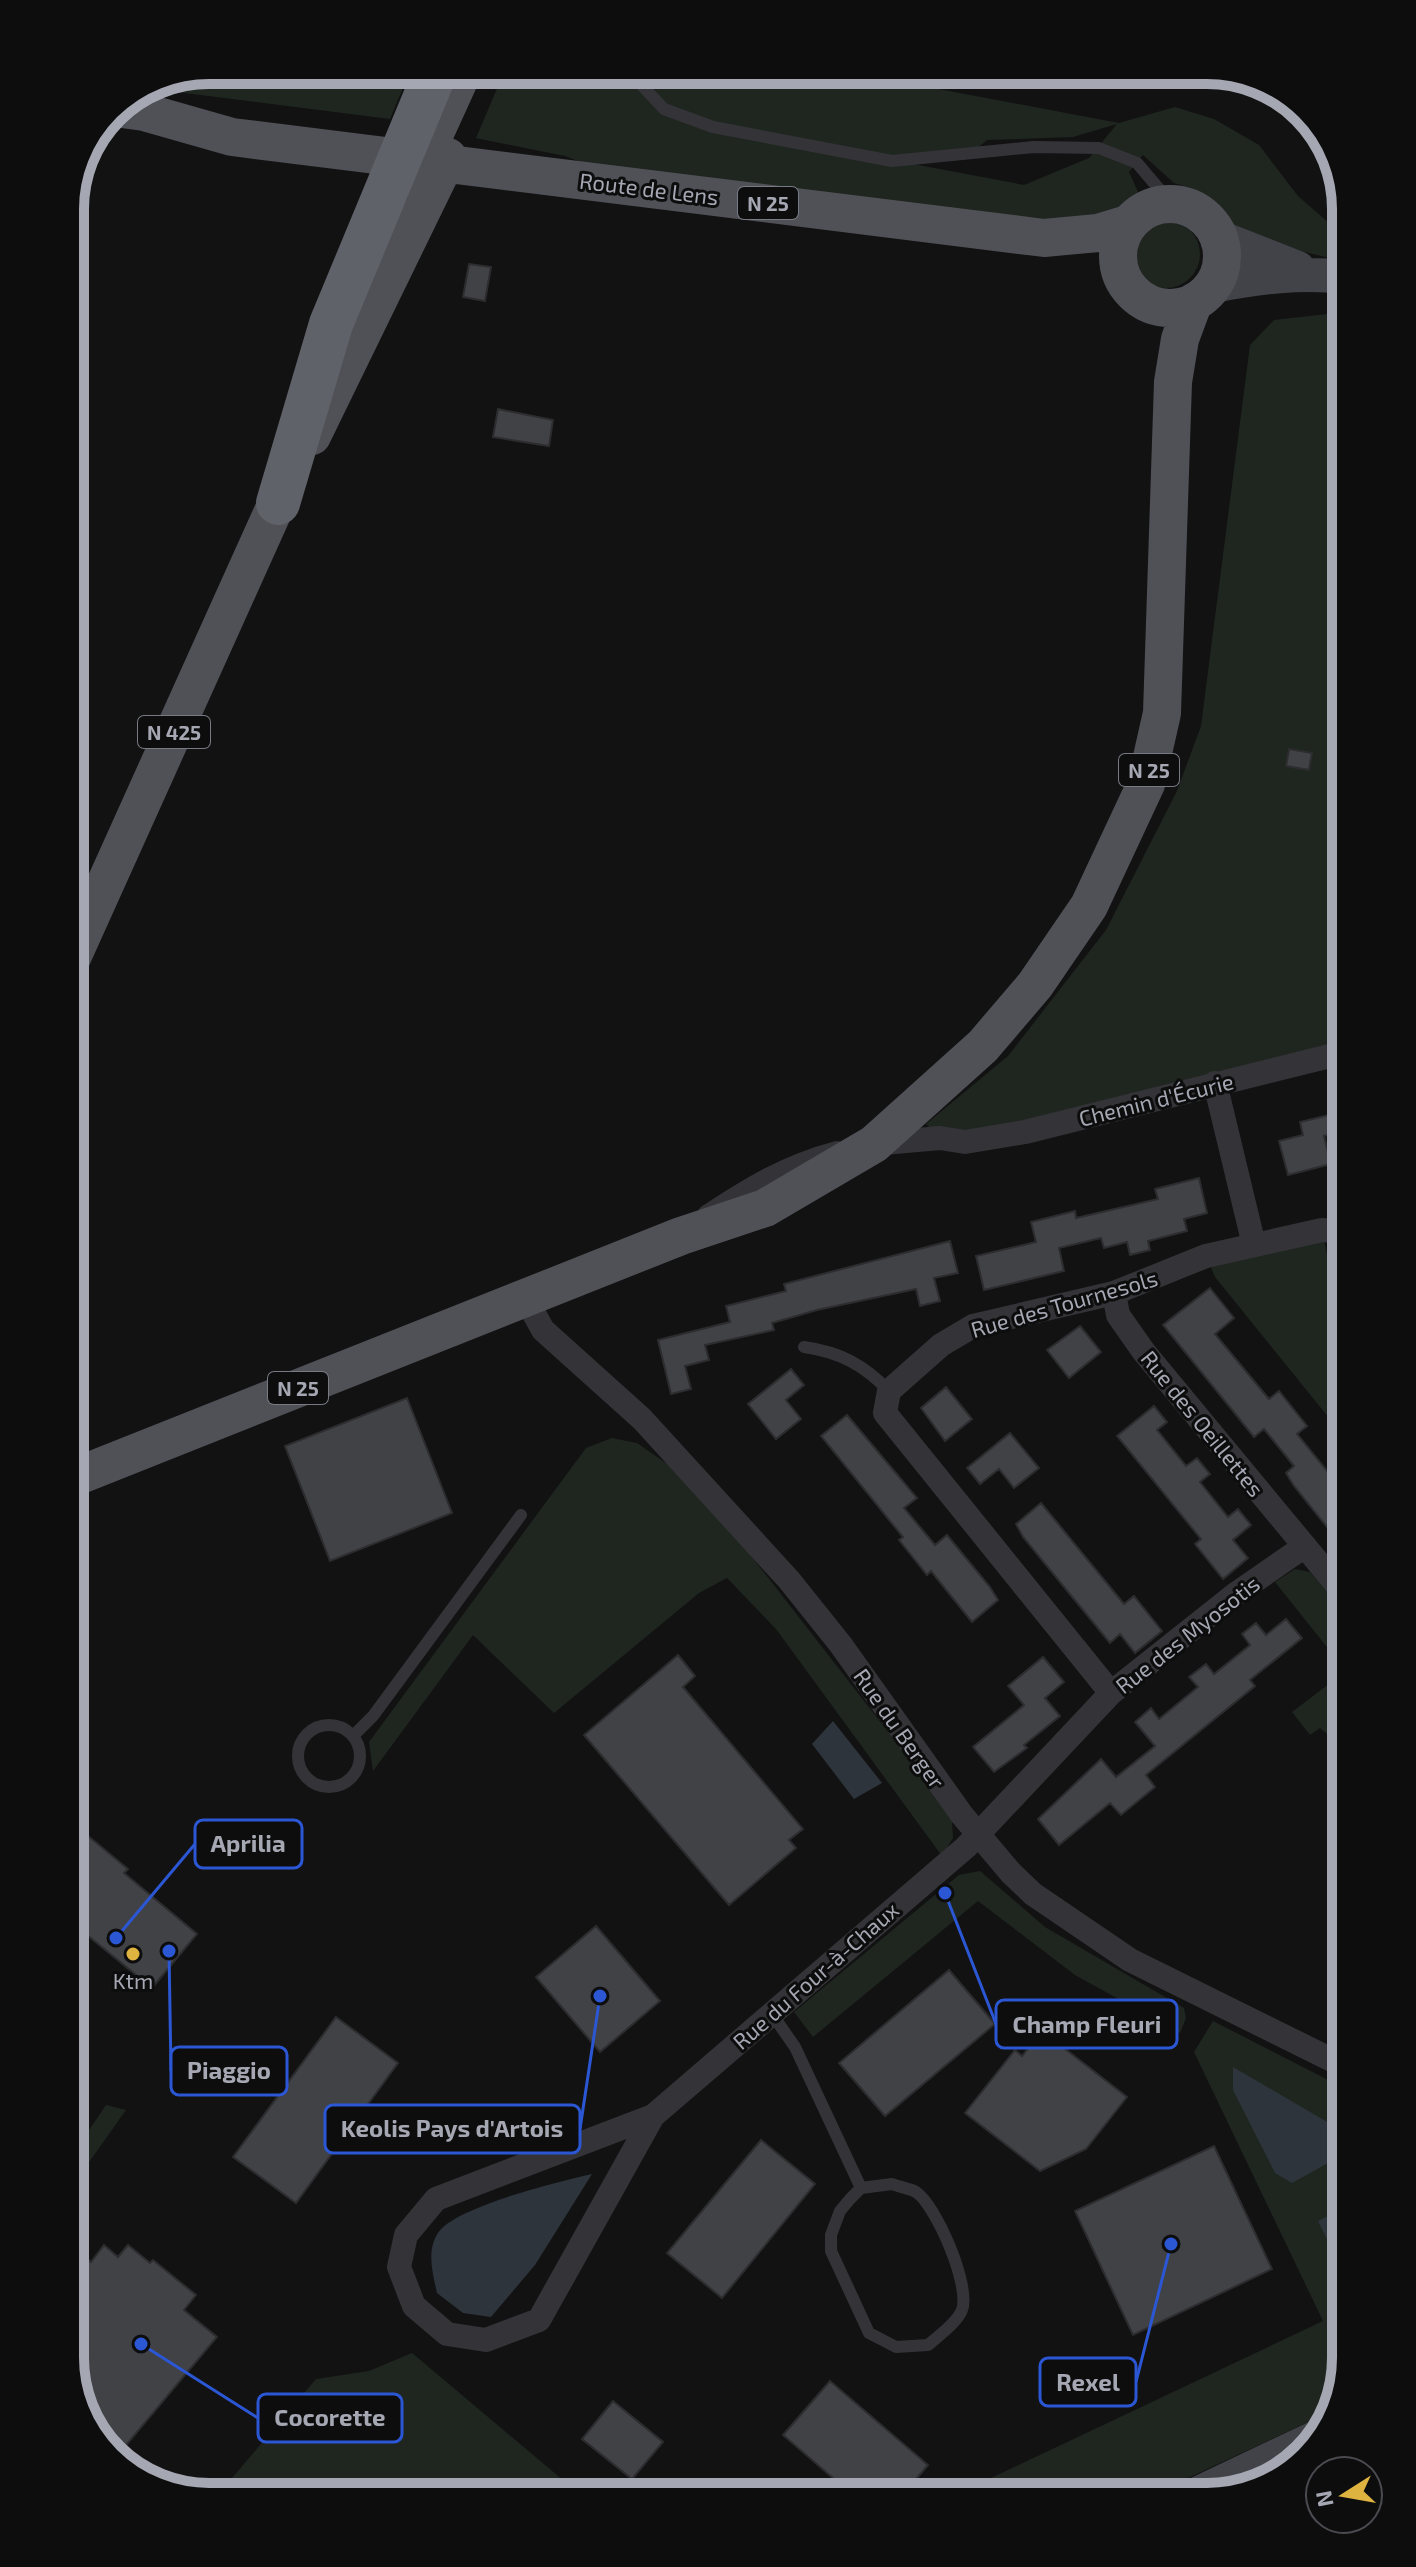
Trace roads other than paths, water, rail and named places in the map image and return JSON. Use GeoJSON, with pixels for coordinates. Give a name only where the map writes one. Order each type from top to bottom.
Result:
{"type":"FeatureCollection","features":[{"type":"Feature","properties":{"kind":"highway"},"geometry":{"type":"LineString","coordinates":[[278,503],[331,324],[431,84]]}},
{"type":"Feature","properties":{"kind":"main road","name":"N 425"},"geometry":{"type":"LineString","coordinates":[[84,931],[278,503],[457,84]]}},
{"type":"Feature","properties":{"kind":"main road","name":"N 425"},"geometry":{"type":"LineString","coordinates":[[278,503],[418,221],[481,84]]}},
{"type":"Feature","properties":{"kind":"main road"},"geometry":{"type":"LineString","coordinates":[[133,110],[232,137]]}},
{"type":"Feature","properties":{"kind":"main road"},"geometry":{"type":"LineString","coordinates":[[116,126],[232,137]]}},
{"type":"Feature","properties":{"kind":"main road","name":"Route de Lens"},"geometry":{"type":"LineString","coordinates":[[232,137],[493,167],[1044,238]]}},
{"type":"Feature","properties":{"kind":"main road"},"geometry":{"type":"LineString","coordinates":[[1203,295],[1222,263],[1219,237],[1205,217],[1183,205],[1171,203],[1142,210],[1128,224],[1117,251],[1123,281],[1131,292],[1153,306],[1180,308],[1203,295],[1259,276],[1330,275]]}},
{"type":"Feature","properties":{"kind":"main road","name":"N 25"},"geometry":{"type":"LineString","coordinates":[[1044,238],[1098,233],[1128,224]]}},
{"type":"Feature","properties":{"kind":"main road"},"geometry":{"type":"LineString","coordinates":[[1219,237],[1330,275]]}},
{"type":"Feature","properties":{"kind":"main road","name":"N 25"},"geometry":{"type":"LineString","coordinates":[[1044,238],[1103,264],[1123,281]]}},
{"type":"Feature","properties":{"kind":"main road","name":"N 25"},"geometry":{"type":"LineString","coordinates":[[84,1473],[681,1236],[765,1208],[874,1144],[983,1046],[1035,985],[1089,906],[1146,784],[1162,713],[1173,382],[1180,339],[1203,295]]}},
{"type":"Feature","properties":{"kind":"main road"},"geometry":{"type":"LineString","coordinates":[[1222,2482],[1292,2449]]}},
{"type":"Feature","properties":{"kind":"street","name":"Chemin d'Écurie"},"geometry":{"type":"LineString","coordinates":[[874,1144],[940,1138],[965,1142],[1025,1132],[1332,1055]]}},
{"type":"Feature","properties":{"kind":"street"},"geometry":{"type":"LineString","coordinates":[[1215,1083],[1254,1245]]}},
{"type":"Feature","properties":{"kind":"street"},"geometry":{"type":"LineString","coordinates":[[923,1100],[926,1124],[940,1138]]}},
{"type":"Feature","properties":{"kind":"street","name":"Rue des Tournesols"},"geometry":{"type":"LineString","coordinates":[[889,1391],[941,1345],[973,1326],[1114,1293],[1206,1256],[1322,1230],[1332,1231]]}},
{"type":"Feature","properties":{"kind":"street","name":"Rue des Oeillettes"},"geometry":{"type":"LineString","coordinates":[[1114,1293],[1118,1315],[1144,1352],[1332,1579]]}},
{"type":"Feature","properties":{"kind":"street","name":"Rue du Berger"},"geometry":{"type":"LineString","coordinates":[[526,1299],[543,1330],[642,1419],[789,1580],[841,1645],[977,1834],[1033,1894],[1130,1960],[1332,2060]]}},
{"type":"Feature","properties":{"kind":"street"},"geometry":{"type":"LineString","coordinates":[[889,1391],[885,1413],[1111,1693]]}},
{"type":"Feature","properties":{"kind":"street","name":"Rue des Myosotis"},"geometry":{"type":"LineString","coordinates":[[977,1834],[1111,1693],[1237,1593],[1305,1546]]}},
{"type":"Feature","properties":{"kind":"street","name":"Rue du Four-à-Chaux"},"geometry":{"type":"LineString","coordinates":[[653,2116],[539,2320],[486,2340],[447,2334],[414,2306],[399,2267],[406,2235],[436,2199],[653,2116],[977,1834]]}},
{"type":"Feature","properties":{"kind":"lane"},"geometry":{"type":"LineString","coordinates":[[641,84],[664,109],[713,127],[892,161],[1034,147],[1099,148],[1137,163],[1171,203]]}},
{"type":"Feature","properties":{"kind":"lane"},"geometry":{"type":"LineString","coordinates":[[804,1347],[833,1351],[869,1370],[889,1391]]}},
{"type":"Feature","properties":{"kind":"lane"},"geometry":{"type":"LineString","coordinates":[[353,1736],[373,1716],[521,1515]]}},
{"type":"Feature","properties":{"kind":"lane"},"geometry":{"type":"LineString","coordinates":[[324,1725],[340,1727],[353,1736],[360,1758],[350,1779],[328,1787],[309,1779],[298,1759],[301,1744],[309,1732],[324,1725]]}},
{"type":"Feature","properties":{"kind":"lane"},"geometry":{"type":"LineString","coordinates":[[772,2014],[795,2047],[861,2188]]}},
{"type":"Feature","properties":{"kind":"lane"},"geometry":{"type":"LineString","coordinates":[[892,2184],[917,2192],[932,2213],[959,2268],[964,2290],[962,2310],[928,2345],[896,2347],[869,2333],[837,2270],[831,2235],[840,2211],[861,2188],[892,2184]]}},
{"type":"Feature","properties":{"kind":"place","name":"Champ Fleuri"},"geometry":{"type":"Point","coordinates":[945,1893]}},
{"type":"Feature","properties":{"kind":"place","name":"Aprilia"},"geometry":{"type":"Point","coordinates":[116,1938]}},
{"type":"Feature","properties":{"kind":"place","name":"Piaggio"},"geometry":{"type":"Point","coordinates":[169,1951]}},
{"type":"Feature","properties":{"kind":"place","name":"Ktm"},"geometry":{"type":"Point","coordinates":[133,1954]}},
{"type":"Feature","properties":{"kind":"place","name":"Keolis Pays d'Artois"},"geometry":{"type":"Point","coordinates":[600,1996]}},
{"type":"Feature","properties":{"kind":"place","name":"Rexel"},"geometry":{"type":"Point","coordinates":[1171,2244]}},
{"type":"Feature","properties":{"kind":"place","name":"Cocorette"},"geometry":{"type":"Point","coordinates":[141,2344]}}]}
